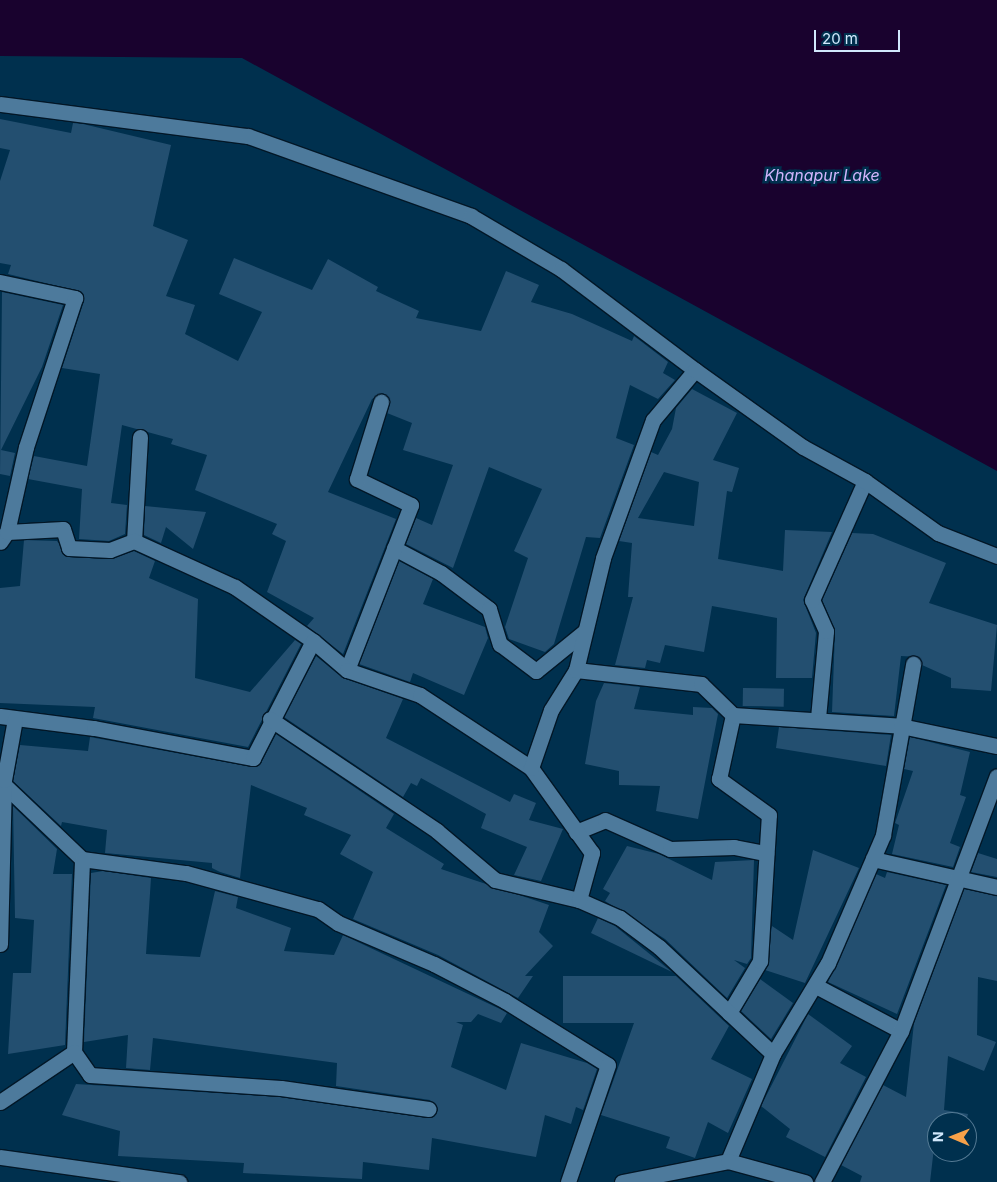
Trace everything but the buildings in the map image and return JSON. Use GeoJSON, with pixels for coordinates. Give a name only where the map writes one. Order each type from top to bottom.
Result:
{"type":"FeatureCollection","features":[{"type":"Feature","properties":{"kind":"street"},"geometry":{"type":"LineString","coordinates":[[0,104],[248,136],[471,216],[561,269],[695,370],[803,447],[865,481],[938,533],[997,556]]}},
{"type":"Feature","properties":{"kind":"street"},"geometry":{"type":"LineString","coordinates":[[0,282],[76,298],[26,447],[4,537],[63,529],[69,548],[110,550],[134,541],[235,586],[313,641],[347,670],[420,696],[531,768],[592,853],[578,900]]}},
{"type":"Feature","properties":{"kind":"street"},"geometry":{"type":"LineString","coordinates":[[531,768],[551,710],[576,670],[603,558],[653,420],[695,370]]}},
{"type":"Feature","properties":{"kind":"street"},"geometry":{"type":"LineString","coordinates":[[347,670],[411,505],[358,479],[381,402]]}},
{"type":"Feature","properties":{"kind":"street"},"geometry":{"type":"LineString","coordinates":[[134,541],[140,437]]}},
{"type":"Feature","properties":{"kind":"street"},"geometry":{"type":"LineString","coordinates":[[818,718],[826,631],[812,600],[865,481]]}},
{"type":"Feature","properties":{"kind":"street"},"geometry":{"type":"LineString","coordinates":[[394,548],[441,573],[489,609],[500,644],[536,671],[584,632]]}},
{"type":"Feature","properties":{"kind":"street"},"geometry":{"type":"LineString","coordinates":[[0,716],[94,728],[253,758],[270,719],[313,641]]}},
{"type":"Feature","properties":{"kind":"street"},"geometry":{"type":"LineString","coordinates":[[728,1161],[773,1054],[816,986],[883,835],[913,664]]}},
{"type":"Feature","properties":{"kind":"street"},"geometry":{"type":"LineString","coordinates":[[576,670],[701,684],[733,715],[818,718],[901,726],[997,746]]}},
{"type":"Feature","properties":{"kind":"street"},"geometry":{"type":"LineString","coordinates":[[730,1013],[760,961],[768,814],[719,779],[733,715]]}},
{"type":"Feature","properties":{"kind":"street"},"geometry":{"type":"LineString","coordinates":[[0,944],[2,780],[15,719]]}},
{"type":"Feature","properties":{"kind":"street"},"geometry":{"type":"LineString","coordinates":[[270,719],[437,831],[495,880],[578,900],[620,918],[659,947],[773,1054]]}},
{"type":"Feature","properties":{"kind":"street"},"geometry":{"type":"LineString","coordinates":[[822,1182],[901,1031],[960,880],[997,776]]}},
{"type":"Feature","properties":{"kind":"street"},"geometry":{"type":"LineString","coordinates":[[2,780],[82,858],[186,873],[318,909],[338,923],[434,964],[496,996],[608,1065],[568,1182]]}},
{"type":"Feature","properties":{"kind":"street"},"geometry":{"type":"LineString","coordinates":[[576,832],[605,820],[670,849],[734,847],[766,853]]}},
{"type":"Feature","properties":{"kind":"street"},"geometry":{"type":"LineString","coordinates":[[82,858],[74,1052],[90,1075],[272,1088],[429,1109]]}},
{"type":"Feature","properties":{"kind":"street"},"geometry":{"type":"LineString","coordinates":[[873,859],[997,887]]}},
{"type":"Feature","properties":{"kind":"street"},"geometry":{"type":"LineString","coordinates":[[816,986],[901,1031]]}},
{"type":"Feature","properties":{"kind":"street"},"geometry":{"type":"LineString","coordinates":[[0,1102],[74,1052]]}},
{"type":"Feature","properties":{"kind":"street"},"geometry":{"type":"LineString","coordinates":[[0,1157],[179,1182]]}},
{"type":"Feature","properties":{"kind":"street"},"geometry":{"type":"LineString","coordinates":[[622,1182],[728,1161],[805,1182]]}},
{"type":"Feature","properties":{"kind":"water","name":"Khanapur Lake"},"geometry":{"type":"Polygon","coordinates":[[[0,0],[997,0],[997,471],[242,58],[0,56],[0,0]]]}}]}
